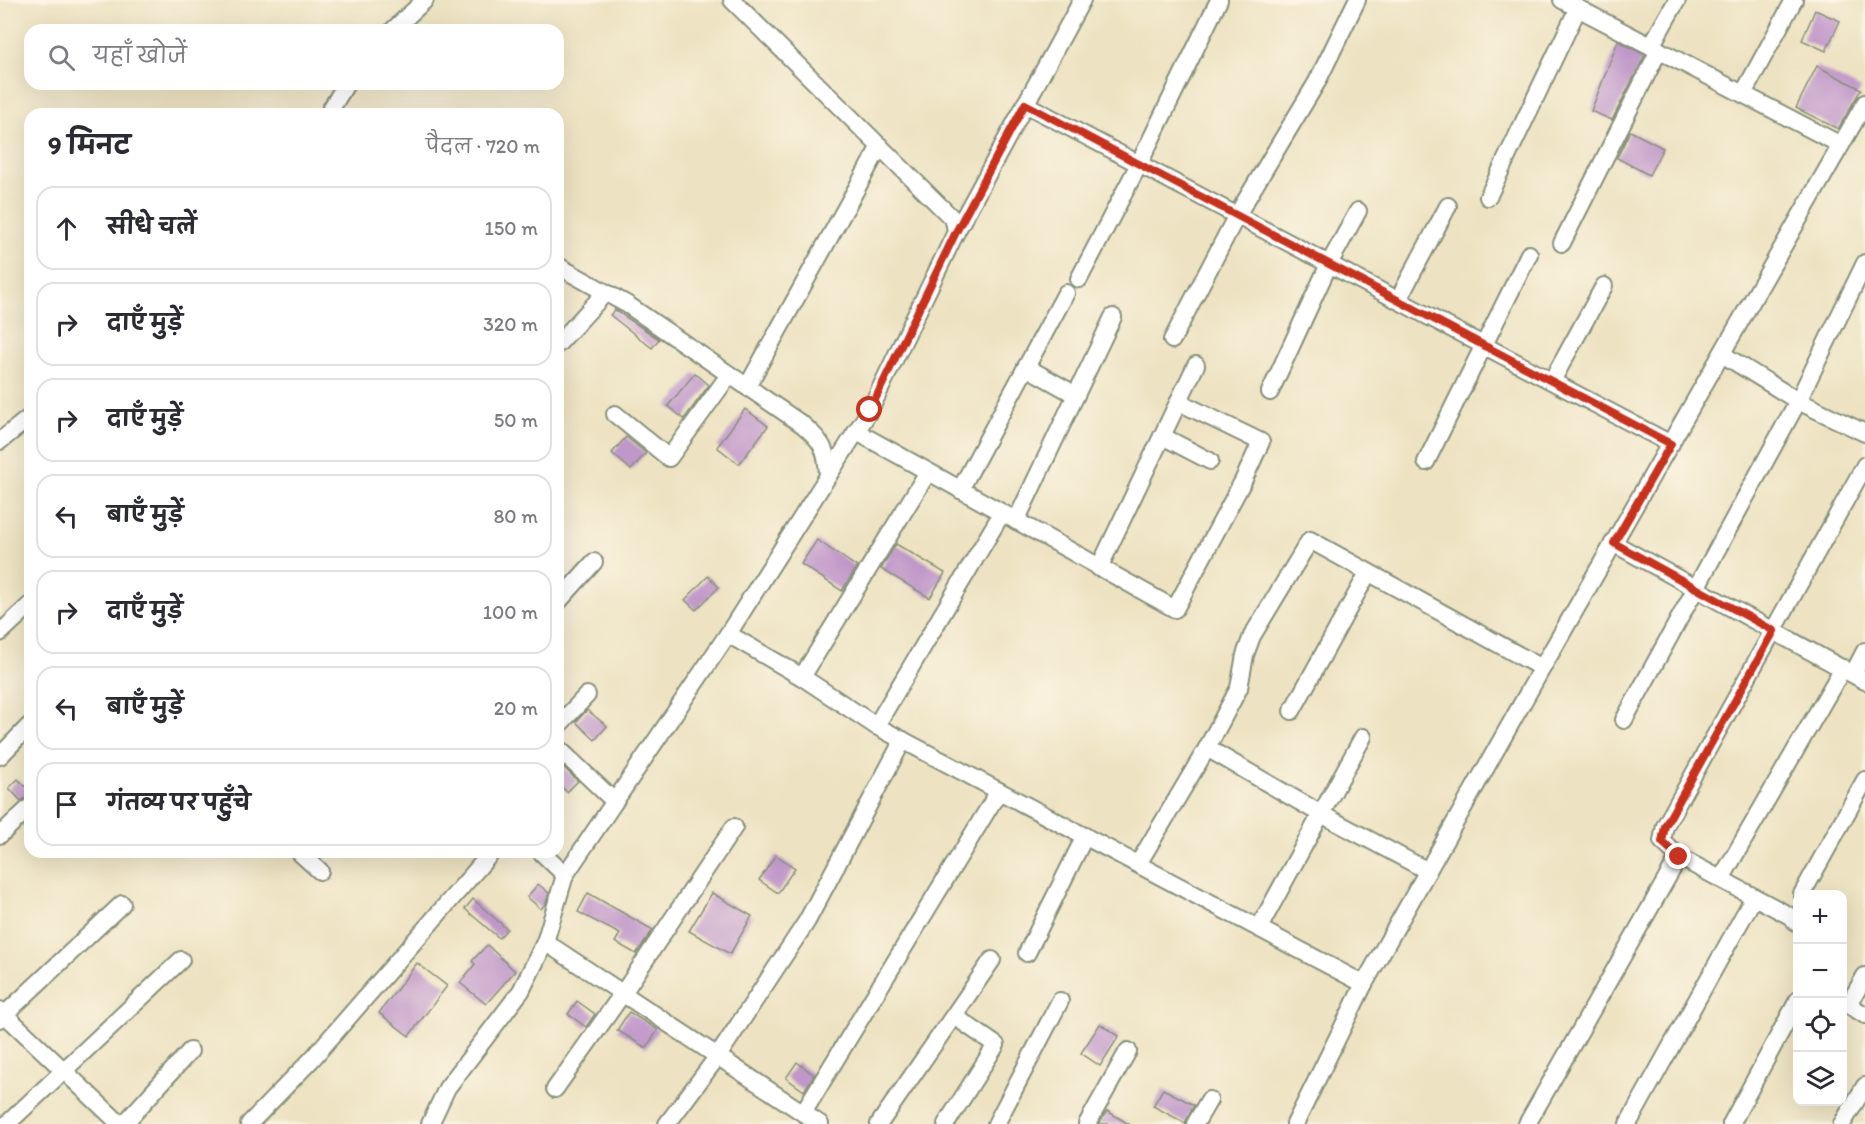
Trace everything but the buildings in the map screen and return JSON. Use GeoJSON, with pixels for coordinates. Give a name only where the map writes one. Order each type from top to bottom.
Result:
{"type":"FeatureCollection","features":[{"type":"Feature","properties":{"kind":"street"},"geometry":{"type":"LineString","coordinates":[[399,24],[425,0]]}},
{"type":"Feature","properties":{"kind":"street"},"geometry":{"type":"LineString","coordinates":[[732,0],[954,220],[956,232]]}},
{"type":"Feature","properties":{"kind":"street"},"geometry":{"type":"LineString","coordinates":[[430,1124],[447,1088],[521,991],[545,942],[565,874],[728,634],[857,432],[956,232],[1082,0]]}},
{"type":"Feature","properties":{"kind":"street"},"geometry":{"type":"LineString","coordinates":[[1079,279],[1139,164],[1219,0]]}},
{"type":"Feature","properties":{"kind":"street"},"geometry":{"type":"LineString","coordinates":[[1172,340],[1237,215],[1317,82],[1358,0]]}},
{"type":"Feature","properties":{"kind":"street"},"geometry":{"type":"LineString","coordinates":[[1562,0],[1841,145]]}},
{"type":"Feature","properties":{"kind":"street"},"geometry":{"type":"LineString","coordinates":[[1562,243],[1677,0]]}},
{"type":"Feature","properties":{"kind":"street"},"geometry":{"type":"LineString","coordinates":[[1743,94],[1794,0]]}},
{"type":"Feature","properties":{"kind":"street"},"geometry":{"type":"LineString","coordinates":[[1488,197],[1578,8]]}},
{"type":"Feature","properties":{"kind":"street"},"geometry":{"type":"LineString","coordinates":[[335,108],[342,90]]}},
{"type":"Feature","properties":{"kind":"street"},"geometry":{"type":"LineString","coordinates":[[1295,1124],[1364,984],[1865,103]]}},
{"type":"Feature","properties":{"kind":"street"},"geometry":{"type":"LineString","coordinates":[[1025,104],[1671,444]]}},
{"type":"Feature","properties":{"kind":"street"},"geometry":{"type":"LineString","coordinates":[[747,387],[880,146]]}},
{"type":"Feature","properties":{"kind":"street"},"geometry":{"type":"LineString","coordinates":[[1398,300],[1448,206]]}},
{"type":"Feature","properties":{"kind":"street"},"geometry":{"type":"LineString","coordinates":[[1270,392],[1329,264],[1358,211]]}},
{"type":"Feature","properties":{"kind":"street"},"geometry":{"type":"LineString","coordinates":[[1426,462],[1529,254]]}},
{"type":"Feature","properties":{"kind":"street"},"geometry":{"type":"LineString","coordinates":[[1624,720],[1798,401],[1865,263]]}},
{"type":"Feature","properties":{"kind":"street"},"geometry":{"type":"LineString","coordinates":[[564,269],[628,305],[819,438],[827,455],[828,476]]}},
{"type":"Feature","properties":{"kind":"street"},"geometry":{"type":"LineString","coordinates":[[1552,381],[1604,286]]}},
{"type":"Feature","properties":{"kind":"street"},"geometry":{"type":"LineString","coordinates":[[564,337],[605,293]]}},
{"type":"Feature","properties":{"kind":"street"},"geometry":{"type":"LineString","coordinates":[[960,490],[1066,293]]}},
{"type":"Feature","properties":{"kind":"street"},"geometry":{"type":"LineString","coordinates":[[876,726],[1009,517],[1076,395],[1113,317]]}},
{"type":"Feature","properties":{"kind":"street"},"geometry":{"type":"LineString","coordinates":[[1722,354],[1798,401],[1865,433]]}},
{"type":"Feature","properties":{"kind":"street"},"geometry":{"type":"LineString","coordinates":[[1099,568],[1196,365]]}},
{"type":"Feature","properties":{"kind":"street"},"geometry":{"type":"LineString","coordinates":[[1026,368],[1076,395]]}},
{"type":"Feature","properties":{"kind":"street"},"geometry":{"type":"LineString","coordinates":[[615,414],[669,458],[729,375]]}},
{"type":"Feature","properties":{"kind":"street"},"geometry":{"type":"LineString","coordinates":[[857,432],[1175,609],[1244,479],[1261,442],[1179,402]]}},
{"type":"Feature","properties":{"kind":"street"},"geometry":{"type":"LineString","coordinates":[[0,441],[24,422]]}},
{"type":"Feature","properties":{"kind":"street"},"geometry":{"type":"LineString","coordinates":[[1162,436],[1210,461]]}},
{"type":"Feature","properties":{"kind":"street"},"geometry":{"type":"LineString","coordinates":[[1793,913],[1754,897],[1679,857],[1662,842],[1665,826],[1865,465]]}},
{"type":"Feature","properties":{"kind":"street"},"geometry":{"type":"LineString","coordinates":[[802,677],[928,472]]}},
{"type":"Feature","properties":{"kind":"street"},"geometry":{"type":"LineString","coordinates":[[1138,864],[1207,748],[1239,688],[1245,655],[1252,636],[1310,540],[1542,668]]}},
{"type":"Feature","properties":{"kind":"street"},"geometry":{"type":"LineString","coordinates":[[1614,543],[1854,675]]}},
{"type":"Feature","properties":{"kind":"street"},"geometry":{"type":"LineString","coordinates":[[564,595],[594,562]]}},
{"type":"Feature","properties":{"kind":"street"},"geometry":{"type":"LineString","coordinates":[[1292,711],[1368,573]]}},
{"type":"Feature","properties":{"kind":"street"},"geometry":{"type":"LineString","coordinates":[[0,633],[24,611]]}},
{"type":"Feature","properties":{"kind":"street"},"geometry":{"type":"LineString","coordinates":[[728,634],[802,677],[876,726],[1364,984]]}},
{"type":"Feature","properties":{"kind":"street"},"geometry":{"type":"LineString","coordinates":[[1721,879],[1854,675],[1865,651]]}},
{"type":"Feature","properties":{"kind":"street"},"geometry":{"type":"LineString","coordinates":[[564,720],[587,695]]}},
{"type":"Feature","properties":{"kind":"street"},"geometry":{"type":"LineString","coordinates":[[0,756],[24,731]]}},
{"type":"Feature","properties":{"kind":"street"},"geometry":{"type":"LineString","coordinates":[[1259,928],[1363,737]]}},
{"type":"Feature","properties":{"kind":"street"},"geometry":{"type":"LineString","coordinates":[[667,1124],[718,1056],[807,921],[903,740]]}},
{"type":"Feature","properties":{"kind":"street"},"geometry":{"type":"LineString","coordinates":[[1207,748],[1321,814],[1428,871]]}},
{"type":"Feature","properties":{"kind":"street"},"geometry":{"type":"LineString","coordinates":[[564,754],[614,801]]}},
{"type":"Feature","properties":{"kind":"street"},"geometry":{"type":"LineString","coordinates":[[1804,890],[1865,780]]}},
{"type":"Feature","properties":{"kind":"street"},"geometry":{"type":"LineString","coordinates":[[803,1113],[999,791]]}},
{"type":"Feature","properties":{"kind":"street"},"geometry":{"type":"LineString","coordinates":[[0,835],[24,813]]}},
{"type":"Feature","properties":{"kind":"street"},"geometry":{"type":"LineString","coordinates":[[555,1089],[623,993],[734,827]]}},
{"type":"Feature","properties":{"kind":"street"},"geometry":{"type":"LineString","coordinates":[[1027,953],[1085,836]]}},
{"type":"Feature","properties":{"kind":"street"},"geometry":{"type":"LineString","coordinates":[[1527,1124],[1679,857]]}},
{"type":"Feature","properties":{"kind":"street"},"geometry":{"type":"LineString","coordinates":[[305,858],[320,871]]}},
{"type":"Feature","properties":{"kind":"street"},"geometry":{"type":"LineString","coordinates":[[249,1124],[312,1059],[487,858]]}},
{"type":"Feature","properties":{"kind":"street"},"geometry":{"type":"LineString","coordinates":[[548,858],[565,874]]}},
{"type":"Feature","properties":{"kind":"street"},"geometry":{"type":"LineString","coordinates":[[1628,1124],[1754,897]]}},
{"type":"Feature","properties":{"kind":"street"},"geometry":{"type":"LineString","coordinates":[[122,904],[2,1015],[122,1124],[190,1051]]}},
{"type":"Feature","properties":{"kind":"street"},"geometry":{"type":"LineString","coordinates":[[545,942],[820,1124]]}},
{"type":"Feature","properties":{"kind":"street"},"geometry":{"type":"LineString","coordinates":[[7,1124],[181,960]]}},
{"type":"Feature","properties":{"kind":"street"},"geometry":{"type":"LineString","coordinates":[[879,1124],[992,960]]}},
{"type":"Feature","properties":{"kind":"street"},"geometry":{"type":"LineString","coordinates":[[1847,1002],[1865,976]]}},
{"type":"Feature","properties":{"kind":"street"},"geometry":{"type":"LineString","coordinates":[[996,1124],[1060,1001]]}},
{"type":"Feature","properties":{"kind":"street"},"geometry":{"type":"LineString","coordinates":[[1847,1004],[1865,1015]]}},
{"type":"Feature","properties":{"kind":"street"},"geometry":{"type":"LineString","coordinates":[[1731,1124],[1793,1008]]}},
{"type":"Feature","properties":{"kind":"street"},"geometry":{"type":"LineString","coordinates":[[946,1124],[996,1045],[954,1016]]}},
{"type":"Feature","properties":{"kind":"street"},"geometry":{"type":"LineString","coordinates":[[1087,1124],[1128,1050]]}},
{"type":"Feature","properties":{"kind":"street"},"geometry":{"type":"LineString","coordinates":[[1842,1124],[1865,1086]]}},
{"type":"Feature","properties":{"kind":"street"},"geometry":{"type":"LineString","coordinates":[[1196,1124],[1209,1100]]}},
{"type":"Feature","properties":{"kind":"route"},"geometry":{"type":"LineString","coordinates":[[870,410],[956,232],[1025,104],[1671,444],[1614,543],[1774,631],[1665,826],[1662,842],[1679,857]]}}]}
